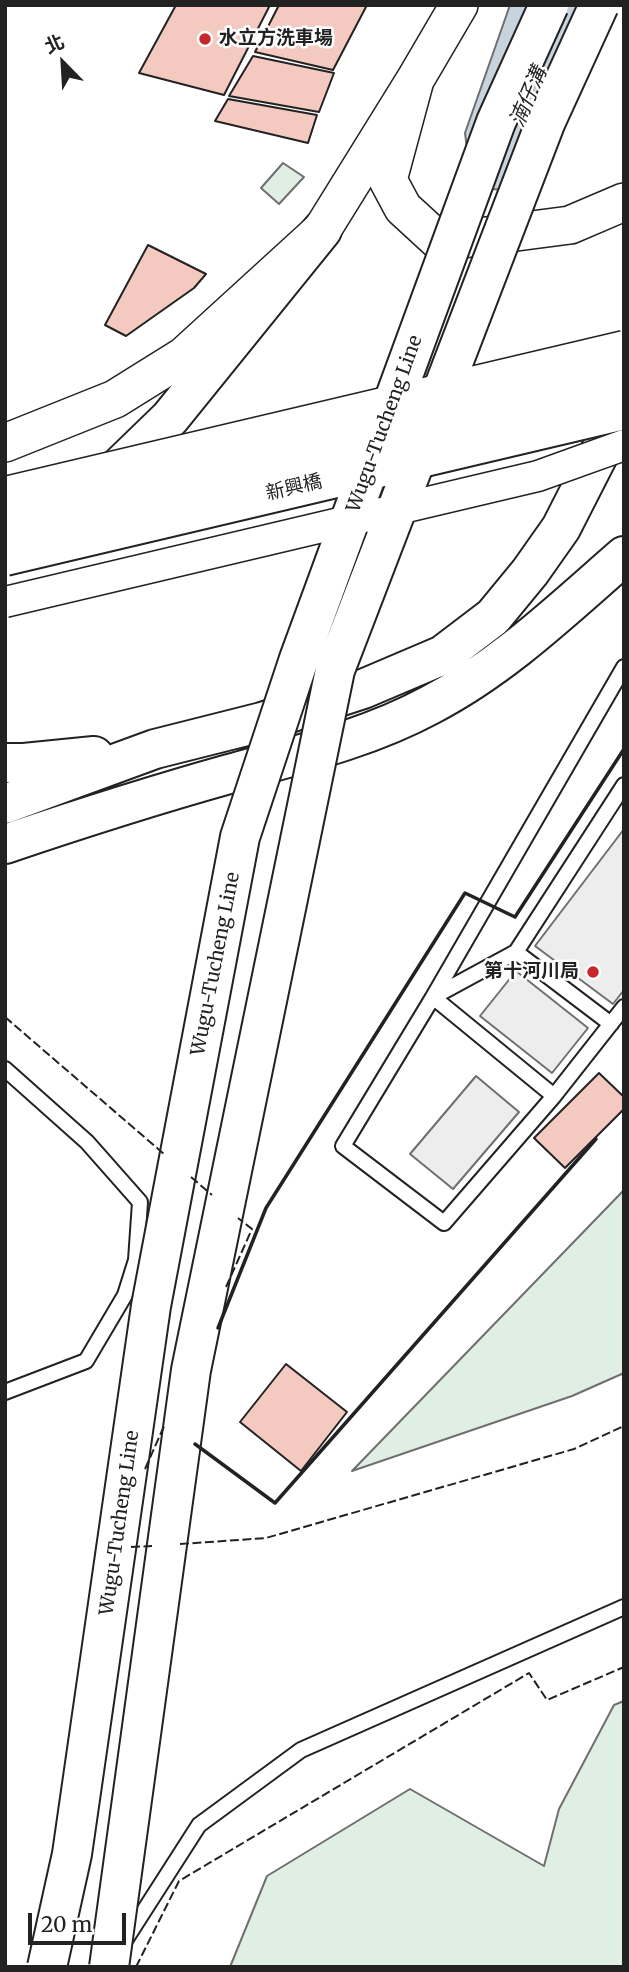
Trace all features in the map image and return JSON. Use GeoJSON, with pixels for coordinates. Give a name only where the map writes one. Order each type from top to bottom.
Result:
{"type":"FeatureCollection","features":[{"type":"Feature","properties":{"kind":"main road","name":"Wugu-Tucheng Line"},"geometry":{"type":"LineString","coordinates":[[47,1967],[72,1854],[151,1306],[240,837],[299,659],[496,122],[549,5]]}},
{"type":"Feature","properties":{"kind":"main road","name":"Wugu-Tucheng Line"},"geometry":{"type":"LineString","coordinates":[[109,1967],[191,1370],[335,670],[546,121],[599,5]]}},
{"type":"Feature","properties":{"kind":"main road"},"geometry":{"type":"LineString","coordinates":[[5,579],[170,418],[322,230]]}},
{"type":"Feature","properties":{"kind":"main road","name":"新興橋"},"geometry":{"type":"LineString","coordinates":[[5,521],[624,378]]}},
{"type":"Feature","properties":{"kind":"main road"},"geometry":{"type":"LineString","coordinates":[[5,804],[155,749],[262,722],[338,697],[443,655],[493,617],[530,572],[561,528],[624,404]]}},
{"type":"Feature","properties":{"kind":"main road","name":"新興橋"},"geometry":{"type":"LineString","coordinates":[[5,556],[624,410]]}},
{"type":"Feature","properties":{"kind":"main road"},"geometry":{"type":"LineString","coordinates":[[5,844],[103,810],[329,747],[382,728],[430,706],[479,677],[525,643],[624,556]]}},
{"type":"Feature","properties":{"kind":"main road"},"geometry":{"type":"LineString","coordinates":[[5,763],[24,764],[155,749]]}},
{"type":"Feature","properties":{"kind":"street"},"geometry":{"type":"LineString","coordinates":[[5,443],[115,399],[184,356],[322,230],[459,5]]}},
{"type":"Feature","properties":{"kind":"street"},"geometry":{"type":"LineString","coordinates":[[415,80],[388,180],[403,208],[440,242],[570,225],[624,202]]}},
{"type":"Feature","properties":{"kind":"street"},"geometry":{"type":"LineString","coordinates":[[5,492],[624,346]]}},
{"type":"Feature","properties":{"kind":"street"},"geometry":{"type":"LineString","coordinates":[[5,602],[538,476],[624,445]]}},
{"type":"Feature","properties":{"kind":"lane"},"geometry":{"type":"LineString","coordinates":[[624,667],[433,997],[343,1146],[444,1223],[554,1096],[624,1007]]}},
{"type":"Feature","properties":{"kind":"lane"},"geometry":{"type":"LineString","coordinates":[[433,997],[516,952],[624,785]]}},
{"type":"Feature","properties":{"kind":"lane"},"geometry":{"type":"LineString","coordinates":[[516,952],[611,1024]]}},
{"type":"Feature","properties":{"kind":"lane"},"geometry":{"type":"LineString","coordinates":[[433,997],[554,1096]]}},
{"type":"Feature","properties":{"kind":"lane"},"geometry":{"type":"LineString","coordinates":[[5,1069],[88,1142],[140,1202],[136,1260],[125,1296],[86,1361],[5,1392]]}},
{"type":"Feature","properties":{"kind":"lane"},"geometry":{"type":"LineString","coordinates":[[109,1967],[199,1825],[302,1750],[624,1607]]}},
{"type":"Feature","properties":{"kind":"green space"},"geometry":{"type":"Polygon","coordinates":[[[283,163],[304,177],[279,204],[261,188],[283,163]]]}},
{"type":"Feature","properties":{"kind":"green space"},"geometry":{"type":"Polygon","coordinates":[[[624,1190],[624,1373],[572,1396],[352,1471],[624,1190]]]}},
{"type":"Feature","properties":{"kind":"green space"},"geometry":{"type":"Polygon","coordinates":[[[624,1701],[624,1967],[230,1967],[267,1876],[410,1789],[544,1866],[559,1809],[614,1705],[624,1701]]]}},
{"type":"Feature","properties":{"kind":"shaded area"},"geometry":{"type":"Polygon","coordinates":[[[624,829],[624,990],[613,1004],[535,946],[624,829]]]}},
{"type":"Feature","properties":{"kind":"shaded area"},"geometry":{"type":"Polygon","coordinates":[[[516,971],[588,1028],[552,1073],[480,1016],[516,971]]]}},
{"type":"Feature","properties":{"kind":"shaded area"},"geometry":{"type":"Polygon","coordinates":[[[476,1076],[519,1112],[453,1189],[410,1154],[476,1076]]]}},
{"type":"Feature","properties":{"kind":"water","name":"湳仔溝"},"geometry":{"type":"Polygon","coordinates":[[[510,5],[616,5],[510,190],[489,189],[470,172],[465,133],[510,5]]]}},
{"type":"Feature","properties":{"kind":"building","name":"水立方洗車場"},"geometry":{"type":"Polygon","coordinates":[[[176,5],[270,5],[224,95],[139,73],[176,5]]]}},
{"type":"Feature","properties":{"kind":"building"},"geometry":{"type":"Polygon","coordinates":[[[279,5],[367,5],[333,70],[255,52],[279,5]]]}},
{"type":"Feature","properties":{"kind":"building"},"geometry":{"type":"Polygon","coordinates":[[[253,56],[334,73],[319,112],[229,96],[253,56]]]}},
{"type":"Feature","properties":{"kind":"building"},"geometry":{"type":"Polygon","coordinates":[[[228,99],[317,115],[308,143],[215,121],[228,99]]]}},
{"type":"Feature","properties":{"kind":"building"},"geometry":{"type":"Polygon","coordinates":[[[148,245],[206,274],[194,288],[126,336],[105,325],[148,245]]]}},
{"type":"Feature","properties":{"kind":"building"},"geometry":{"type":"Polygon","coordinates":[[[599,1073],[624,1097],[624,1109],[565,1168],[534,1138],[599,1073]]]}},
{"type":"Feature","properties":{"kind":"building"},"geometry":{"type":"Polygon","coordinates":[[[286,1364],[347,1412],[301,1471],[240,1422],[286,1364]]]}},
{"type":"Feature","properties":{"kind":"fence"},"geometry":{"type":"LineString","coordinates":[[5,1017],[164,1154]]}},
{"type":"Feature","properties":{"kind":"fence"},"geometry":{"type":"LineString","coordinates":[[191,1177],[212,1195]]}},
{"type":"Feature","properties":{"kind":"fence"},"geometry":{"type":"LineString","coordinates":[[226,1287],[252,1229],[238,1218]]}},
{"type":"Feature","properties":{"kind":"fence"},"geometry":{"type":"LineString","coordinates":[[145,1469],[165,1424]]}},
{"type":"Feature","properties":{"kind":"fence"},"geometry":{"type":"LineString","coordinates":[[180,1544],[266,1538],[574,1449],[624,1426]]}},
{"type":"Feature","properties":{"kind":"fence"},"geometry":{"type":"LineString","coordinates":[[131,1547],[152,1546]]}},
{"type":"Feature","properties":{"kind":"fence"},"geometry":{"type":"LineString","coordinates":[[136,1967],[179,1881],[529,1673],[547,1700],[624,1667]]}},
{"type":"Feature","properties":{"kind":"wall"},"geometry":{"type":"LineString","coordinates":[[218,1328],[266,1208],[465,893],[515,917],[624,749]]}},
{"type":"Feature","properties":{"kind":"wall"},"geometry":{"type":"LineString","coordinates":[[195,1444],[275,1503],[596,1139]]}},
{"type":"Feature","properties":{"kind":"place","name":"水立方洗車場"},"geometry":{"type":"Point","coordinates":[205,39]}},
{"type":"Feature","properties":{"kind":"place","name":"第十河川局"},"geometry":{"type":"Point","coordinates":[593,972]}}]}
